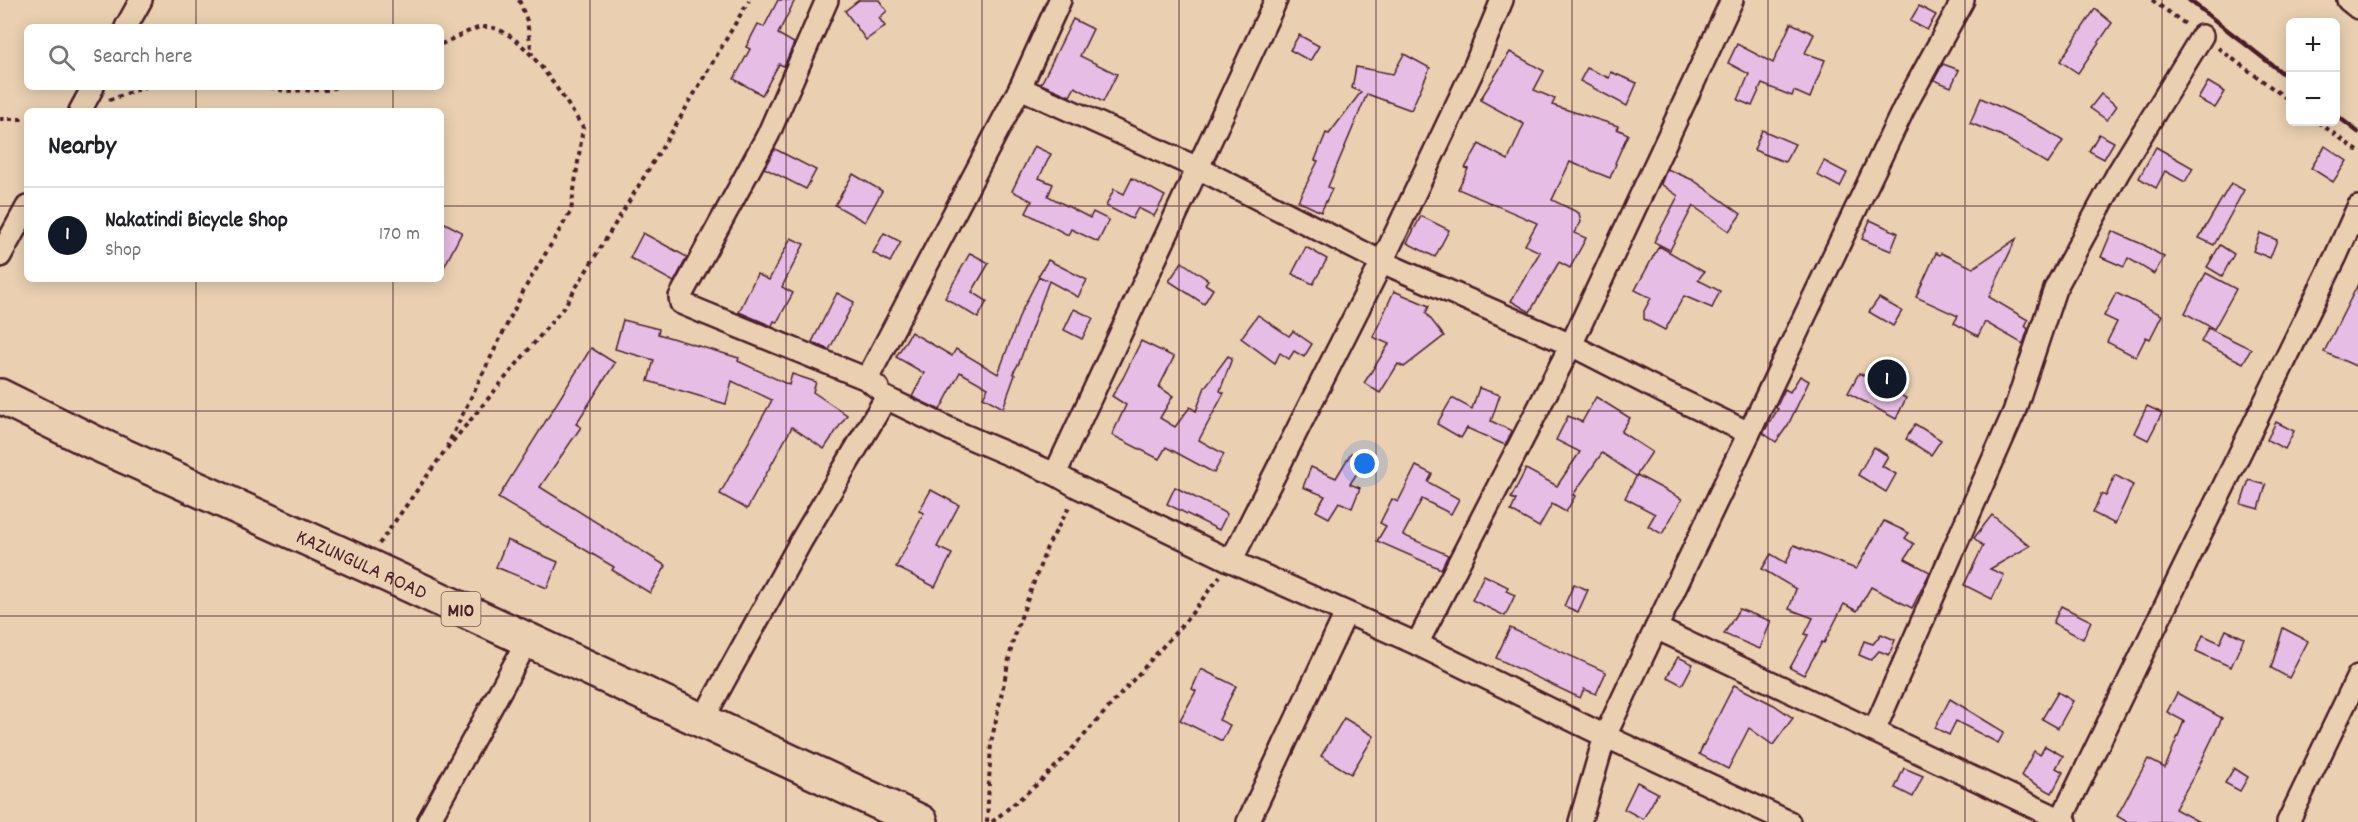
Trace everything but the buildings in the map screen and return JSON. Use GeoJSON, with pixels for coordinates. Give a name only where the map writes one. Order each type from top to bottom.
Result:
{"type":"FeatureCollection","features":[{"type":"Feature","properties":{"kind":"highway","name":"KAZUNGULA ROAD"},"geometry":{"type":"LineString","coordinates":[[0,396],[93,442],[366,565],[921,822]]}},
{"type":"Feature","properties":{"kind":"street"},"geometry":{"type":"LineString","coordinates":[[128,24],[141,0]]}},
{"type":"Feature","properties":{"kind":"street"},"geometry":{"type":"LineString","coordinates":[[827,0],[768,135],[680,297],[681,303],[867,379],[886,398],[954,431],[1055,474],[1078,488],[1231,561],[1417,644],[1605,736],[1789,822]]}},
{"type":"Feature","properties":{"kind":"street"},"geometry":{"type":"LineString","coordinates":[[867,379],[1020,88],[1060,0]]}},
{"type":"Feature","properties":{"kind":"street"},"geometry":{"type":"LineString","coordinates":[[1055,474],[1276,0]]}},
{"type":"Feature","properties":{"kind":"street"},"geometry":{"type":"LineString","coordinates":[[1231,561],[1382,262],[1474,68],[1502,0]]}},
{"type":"Feature","properties":{"kind":"street"},"geometry":{"type":"LineString","coordinates":[[1417,644],[1571,345],[1732,0]]}},
{"type":"Feature","properties":{"kind":"street"},"geometry":{"type":"LineString","coordinates":[[1580,822],[1605,736],[1904,108],[1963,0]]}},
{"type":"Feature","properties":{"kind":"street"},"geometry":{"type":"LineString","coordinates":[[2348,0],[2358,8]]}},
{"type":"Feature","properties":{"kind":"street"},"geometry":{"type":"LineString","coordinates":[[1874,731],[2014,412],[2055,289],[2118,173],[2202,36]]}},
{"type":"Feature","properties":{"kind":"street"},"geometry":{"type":"LineString","coordinates":[[1020,88],[1198,168],[1382,262],[1571,345],[1749,433]]}},
{"type":"Feature","properties":{"kind":"street"},"geometry":{"type":"LineString","coordinates":[[83,108],[98,94]]}},
{"type":"Feature","properties":{"kind":"street"},"geometry":{"type":"LineString","coordinates":[[1656,628],[2062,821],[2358,207]]}},
{"type":"Feature","properties":{"kind":"street"},"geometry":{"type":"LineString","coordinates":[[0,256],[24,212]]}},
{"type":"Feature","properties":{"kind":"street"},"geometry":{"type":"LineString","coordinates":[[703,720],[801,541],[886,398]]}},
{"type":"Feature","properties":{"kind":"street"},"geometry":{"type":"LineString","coordinates":[[1248,822],[1346,612]]}},
{"type":"Feature","properties":{"kind":"street"},"geometry":{"type":"LineString","coordinates":[[428,822],[528,640]]}},
{"type":"Feature","properties":{"kind":"street"},"geometry":{"type":"LineString","coordinates":[[2288,822],[2358,676]]}},
{"type":"Feature","properties":{"kind":"path"},"geometry":{"type":"LineString","coordinates":[[519,0],[527,21],[532,55]]}},
{"type":"Feature","properties":{"kind":"path"},"geometry":{"type":"LineString","coordinates":[[366,565],[444,452],[564,307],[679,120],[749,0]]}},
{"type":"Feature","properties":{"kind":"path"},"geometry":{"type":"LineString","coordinates":[[2152,0],[2286,98]]}},
{"type":"Feature","properties":{"kind":"path"},"geometry":{"type":"LineString","coordinates":[[444,43],[484,27],[504,31],[532,55],[583,127],[571,211],[525,288],[444,452]]}},
{"type":"Feature","properties":{"kind":"path"},"geometry":{"type":"LineString","coordinates":[[98,94],[125,90]]}},
{"type":"Feature","properties":{"kind":"path"},"geometry":{"type":"LineString","coordinates":[[278,90],[284,92],[329,90]]}},
{"type":"Feature","properties":{"kind":"path"},"geometry":{"type":"LineString","coordinates":[[0,119],[24,119]]}},
{"type":"Feature","properties":{"kind":"path"},"geometry":{"type":"LineString","coordinates":[[2324,126],[2358,151]]}},
{"type":"Feature","properties":{"kind":"path"},"geometry":{"type":"LineString","coordinates":[[987,822],[991,743],[1014,636],[1047,548],[1065,518],[1078,488]]}},
{"type":"Feature","properties":{"kind":"path"},"geometry":{"type":"LineString","coordinates":[[992,822],[1040,782],[1064,758],[1192,612],[1231,561]]}},
{"type":"Feature","properties":{"kind":"railway"},"geometry":{"type":"LineString","coordinates":[[2189,0],[2286,76]]}},
{"type":"Feature","properties":{"kind":"railway"},"geometry":{"type":"LineString","coordinates":[[2340,118],[2358,132]]}},
{"type":"Feature","properties":{"kind":"place","name":"Nakatindi Bicycle Shop"},"geometry":{"type":"Point","coordinates":[1887,379]}}]}
